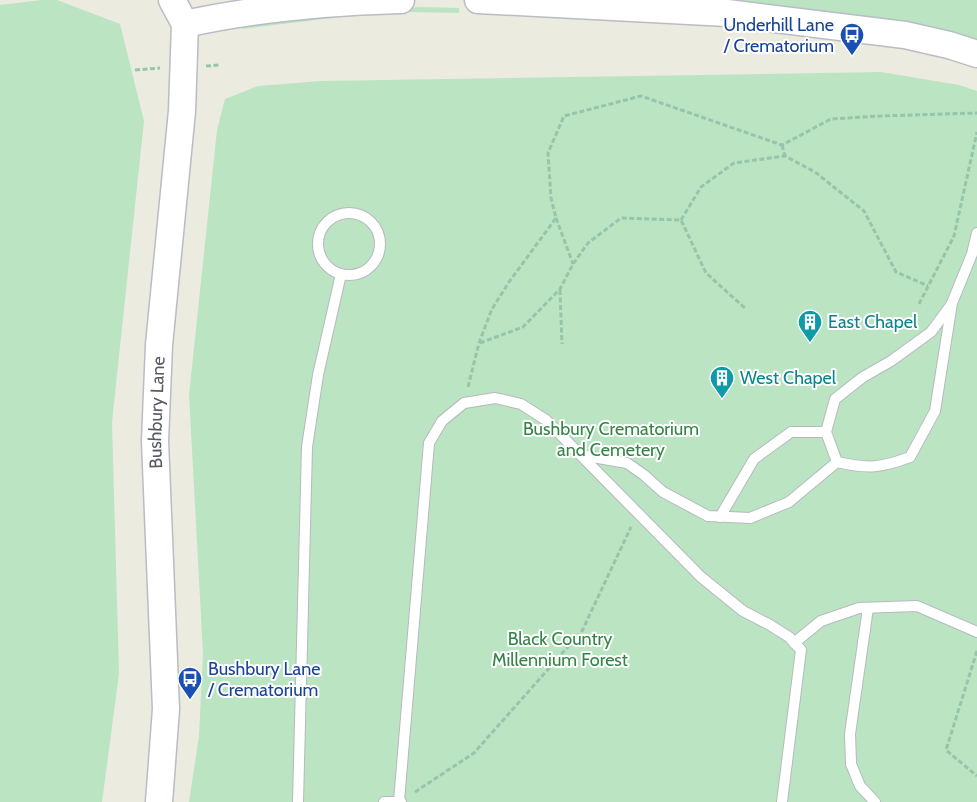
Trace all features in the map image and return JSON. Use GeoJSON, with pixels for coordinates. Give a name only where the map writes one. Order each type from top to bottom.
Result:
{"type":"FeatureCollection","features":[{"type":"Feature","properties":{"kind":"street"},"geometry":{"type":"LineString","coordinates":[[172,0],[184,24],[230,14],[332,2],[401,0]]}},
{"type":"Feature","properties":{"kind":"street"},"geometry":{"type":"LineString","coordinates":[[478,0],[609,4],[727,13],[904,35],[949,45],[977,54]]}},
{"type":"Feature","properties":{"kind":"street","name":"Bushbury Lane"},"geometry":{"type":"LineString","coordinates":[[159,802],[166,709],[155,441],[159,345],[182,112],[184,24]]}},
{"type":"Feature","properties":{"kind":"lane"},"geometry":{"type":"LineString","coordinates":[[341,213],[361,214],[370,220],[376,228],[380,238],[379,253],[371,266],[362,272],[352,275],[341,274],[328,266],[319,254],[319,234],[331,218],[341,213]]}},
{"type":"Feature","properties":{"kind":"lane"},"geometry":{"type":"LineString","coordinates":[[837,462],[861,467],[889,465],[910,457],[935,411],[952,303],[972,254],[977,233]]}},
{"type":"Feature","properties":{"kind":"lane"},"geometry":{"type":"LineString","coordinates":[[298,802],[307,447],[318,375],[341,274]]}},
{"type":"Feature","properties":{"kind":"lane"},"geometry":{"type":"LineString","coordinates":[[837,462],[826,432],[835,399],[863,377],[891,361],[931,332],[952,303]]}},
{"type":"Feature","properties":{"kind":"lane"},"geometry":{"type":"LineString","coordinates":[[384,802],[400,802],[428,443],[442,421],[464,403],[495,398],[521,404],[546,420],[701,577],[743,611],[770,625],[789,638],[801,650],[782,802]]}},
{"type":"Feature","properties":{"kind":"lane"},"geometry":{"type":"LineString","coordinates":[[720,517],[754,459],[791,432],[826,432]]}},
{"type":"Feature","properties":{"kind":"lane"},"geometry":{"type":"LineString","coordinates":[[582,456],[627,463],[663,492],[708,516],[750,518],[789,502],[837,462]]}},
{"type":"Feature","properties":{"kind":"lane"},"geometry":{"type":"LineString","coordinates":[[794,643],[821,621],[859,608],[917,606],[977,632]]}},
{"type":"Feature","properties":{"kind":"lane"},"geometry":{"type":"LineString","coordinates":[[868,608],[850,734],[851,764],[860,786],[875,802]]}},
{"type":"Feature","properties":{"kind":"path"},"geometry":{"type":"LineString","coordinates":[[573,264],[556,218],[551,198],[548,153],[564,116],[641,96],[782,145],[831,119],[977,113]]}},
{"type":"Feature","properties":{"kind":"path"},"geometry":{"type":"LineString","coordinates":[[919,304],[954,236],[977,132]]}},
{"type":"Feature","properties":{"kind":"path"},"geometry":{"type":"LineString","coordinates":[[782,145],[785,156]]}},
{"type":"Feature","properties":{"kind":"path"},"geometry":{"type":"LineString","coordinates":[[681,220],[701,186],[734,163],[785,156],[815,172],[864,211],[896,272],[928,286]]}},
{"type":"Feature","properties":{"kind":"path"},"geometry":{"type":"LineString","coordinates":[[464,403],[479,343],[492,309],[509,282],[556,218]]}},
{"type":"Feature","properties":{"kind":"path"},"geometry":{"type":"LineString","coordinates":[[479,343],[523,327],[560,289],[573,264],[588,243],[620,218],[681,220]]}},
{"type":"Feature","properties":{"kind":"path"},"geometry":{"type":"LineString","coordinates":[[681,220],[706,273],[746,309]]}},
{"type":"Feature","properties":{"kind":"path"},"geometry":{"type":"LineString","coordinates":[[560,289],[562,344]]}},
{"type":"Feature","properties":{"kind":"path"},"geometry":{"type":"LineString","coordinates":[[400,802],[474,753],[582,631],[638,513]]}},
{"type":"Feature","properties":{"kind":"path"},"geometry":{"type":"LineString","coordinates":[[977,651],[946,750],[977,776]]}},
{"type":"Feature","properties":{"kind":"green space"},"geometry":{"type":"Polygon","coordinates":[[[57,0],[120,24],[144,121],[112,422],[119,674],[102,802],[0,802],[0,5],[57,0]]]}},
{"type":"Feature","properties":{"kind":"green space"},"geometry":{"type":"Polygon","coordinates":[[[582,0],[977,0],[977,44],[582,0]]]}},
{"type":"Feature","properties":{"kind":"green space"},"geometry":{"type":"Polygon","coordinates":[[[420,7],[459,8],[459,13],[410,12],[348,16],[242,29],[242,24],[420,7]]]}},
{"type":"Feature","properties":{"kind":"green space","name":"Bushbury Crematorium and Cemetery"},"geometry":{"type":"Polygon","coordinates":[[[881,72],[959,85],[977,91],[977,802],[189,802],[199,736],[203,653],[189,395],[217,130],[225,99],[258,86],[321,81],[881,72]]]}},
{"type":"Feature","properties":{"kind":"place","name":"Underhill Lane / Crematorium"},"geometry":{"type":"Point","coordinates":[852,56]}},
{"type":"Feature","properties":{"kind":"place","name":"East Chapel"},"geometry":{"type":"Point","coordinates":[810,343]}},
{"type":"Feature","properties":{"kind":"place","name":"West Chapel"},"geometry":{"type":"Point","coordinates":[722,399]}},
{"type":"Feature","properties":{"kind":"place","name":"Bushbury Lane / Crematorium"},"geometry":{"type":"Point","coordinates":[190,700]}},
{"type":"Feature","properties":{"kind":"park label","name":"Black Country Millennium Forest"},"geometry":{"type":"Point","coordinates":[560,649]}}]}
